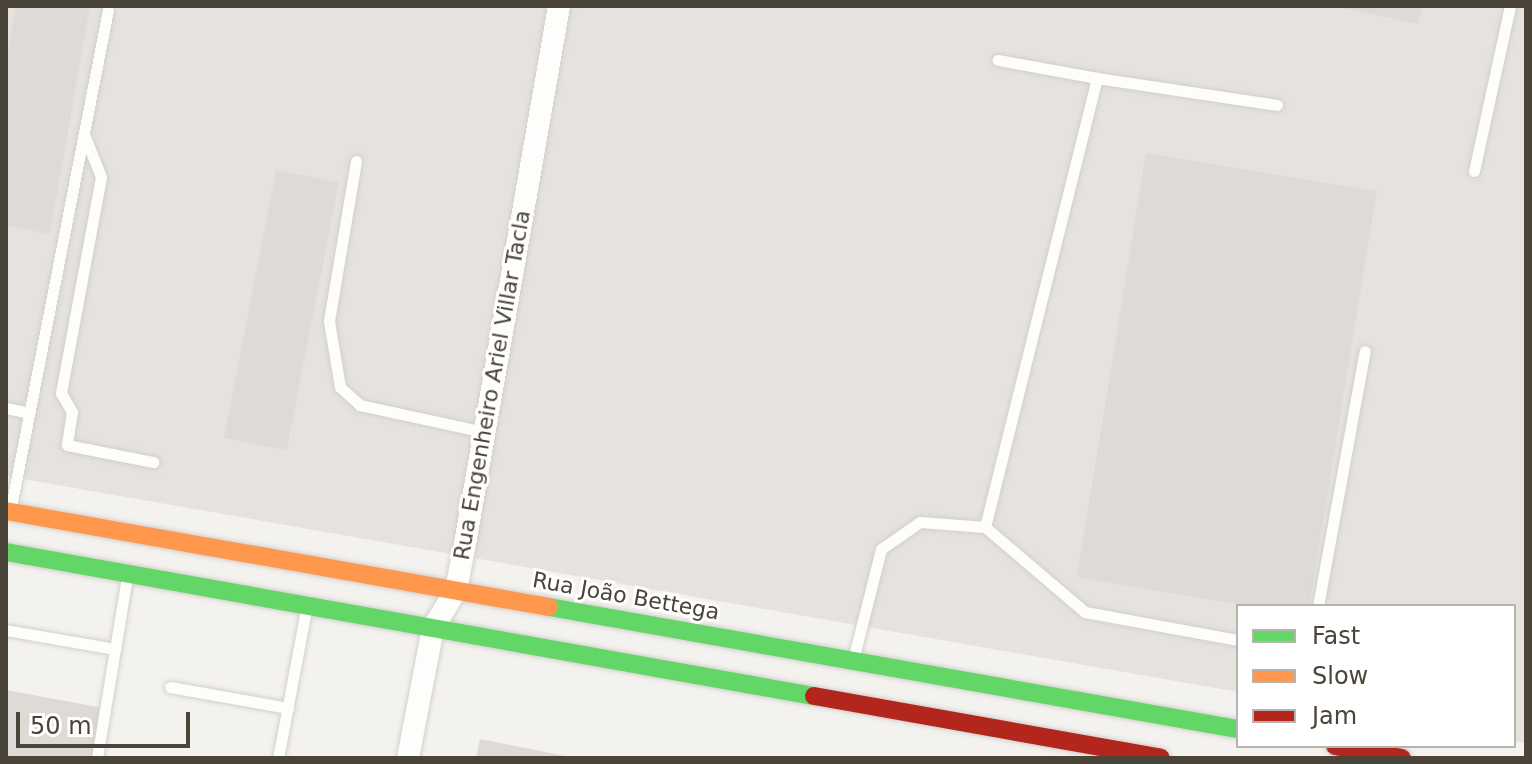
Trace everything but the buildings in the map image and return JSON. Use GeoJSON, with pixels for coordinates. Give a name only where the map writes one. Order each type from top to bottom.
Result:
{"type":"FeatureCollection","features":[{"type":"Feature","properties":{"kind":"main road","name":"Rua João Bettega"},"geometry":{"type":"LineString","coordinates":[[8,511],[1236,729]]}},
{"type":"Feature","properties":{"kind":"main road"},"geometry":{"type":"LineString","coordinates":[[6,552],[1161,758]]}},
{"type":"Feature","properties":{"kind":"main road"},"geometry":{"type":"LineString","coordinates":[[1342,748],[1402,758]]}},
{"type":"Feature","properties":{"kind":"street","name":"Rua Engenheiro Ariel Villar Tacla"},"geometry":{"type":"LineString","coordinates":[[408,758],[433,628],[456,590],[559,6]]}},
{"type":"Feature","properties":{"kind":"lane"},"geometry":{"type":"LineString","coordinates":[[1474,171],[1510,6]]}},
{"type":"Feature","properties":{"kind":"lane"},"geometry":{"type":"LineString","coordinates":[[8,511],[108,10]]}},
{"type":"Feature","properties":{"kind":"lane"},"geometry":{"type":"LineString","coordinates":[[998,60],[1277,105]]}},
{"type":"Feature","properties":{"kind":"lane"},"geometry":{"type":"LineString","coordinates":[[985,527],[1097,78]]}},
{"type":"Feature","properties":{"kind":"lane"},"geometry":{"type":"LineString","coordinates":[[83,134],[101,177],[61,393],[72,412],[67,445],[153,462]]}},
{"type":"Feature","properties":{"kind":"lane"},"geometry":{"type":"LineString","coordinates":[[356,161],[329,321],[340,387],[360,405],[484,432]]}},
{"type":"Feature","properties":{"kind":"lane"},"geometry":{"type":"LineString","coordinates":[[1318,604],[1365,351]]}},
{"type":"Feature","properties":{"kind":"lane"},"geometry":{"type":"LineString","coordinates":[[6,408],[29,413]]}},
{"type":"Feature","properties":{"kind":"lane"},"geometry":{"type":"LineString","coordinates":[[853,660],[881,549],[920,522],[985,527],[1085,612],[1236,640]]}},
{"type":"Feature","properties":{"kind":"lane"},"geometry":{"type":"LineString","coordinates":[[97,758],[128,574]]}},
{"type":"Feature","properties":{"kind":"lane"},"geometry":{"type":"LineString","coordinates":[[278,758],[307,605]]}},
{"type":"Feature","properties":{"kind":"lane"},"geometry":{"type":"LineString","coordinates":[[6,630],[115,649]]}},
{"type":"Feature","properties":{"kind":"lane"},"geometry":{"type":"LineString","coordinates":[[170,687],[288,708]]}},
{"type":"Feature","properties":{"kind":"shaded area"},"geometry":{"type":"Polygon","coordinates":[[[6,6],[1526,6],[1526,743],[1516,741],[1516,604],[1236,604],[1236,692],[6,476],[6,6]]]}},
{"type":"Feature","properties":{"kind":"traffic: fast"},"geometry":{"type":"LineString","coordinates":[[6,552],[814,696]]}},
{"type":"Feature","properties":{"kind":"traffic: fast"},"geometry":{"type":"LineString","coordinates":[[549,607],[1236,729]]}},
{"type":"Feature","properties":{"kind":"traffic: slow"},"geometry":{"type":"LineString","coordinates":[[6,511],[549,607]]}},
{"type":"Feature","properties":{"kind":"traffic: jam"},"geometry":{"type":"LineString","coordinates":[[814,696],[1161,758]]}},
{"type":"Feature","properties":{"kind":"traffic: jam"},"geometry":{"type":"LineString","coordinates":[[1346,748],[1402,758]]}}]}
